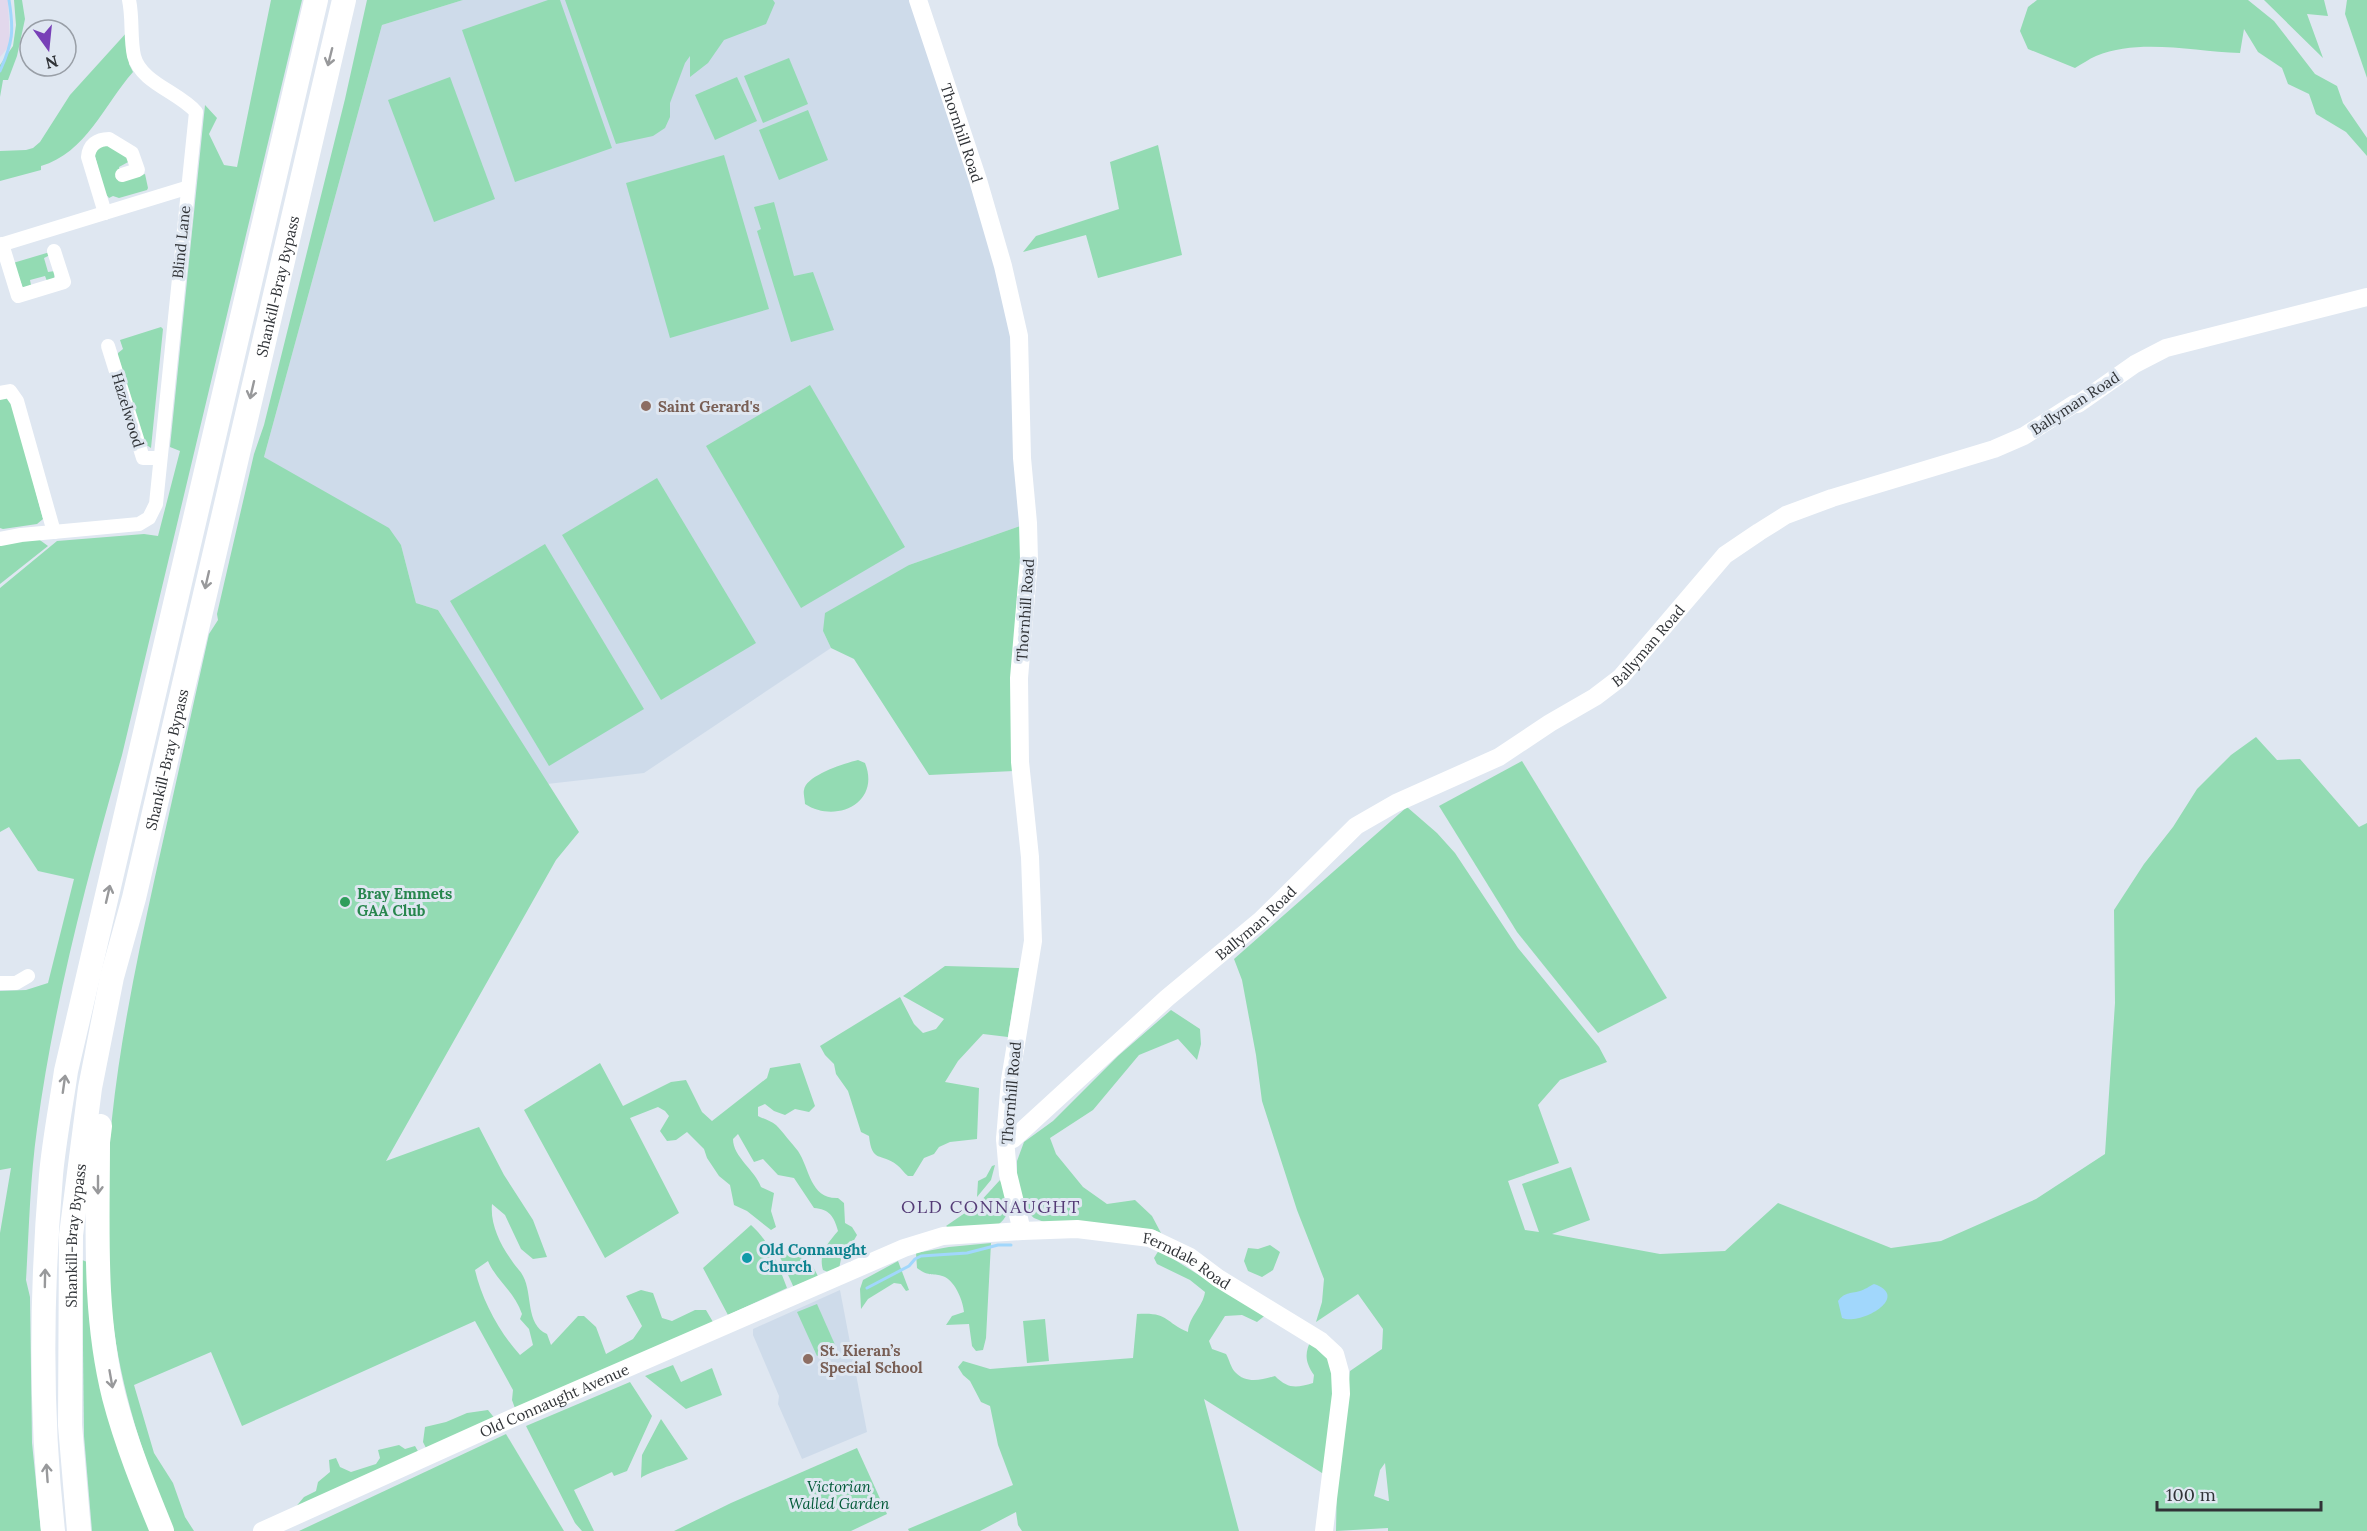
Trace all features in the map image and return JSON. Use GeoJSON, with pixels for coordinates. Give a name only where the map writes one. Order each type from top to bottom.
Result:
{"type":"FeatureCollection","features":[{"type":"Feature","properties":{"kind":"highway","name":"Shankill-Bray Bypass"},"geometry":{"type":"LineString","coordinates":[[53,1531],[47,1473],[45,1254],[51,1173],[66,1071],[316,0]]}},
{"type":"Feature","properties":{"kind":"highway","name":"Shankill-Bray Bypass"},"geometry":{"type":"LineString","coordinates":[[79,1531],[70,1425],[71,1235],[90,1088],[112,977],[134,898],[344,0]]}},
{"type":"Feature","properties":{"kind":"highway"},"geometry":{"type":"LineString","coordinates":[[134,898],[98,1142],[98,1276],[104,1340],[114,1397],[138,1474],[162,1531]]}},
{"type":"Feature","properties":{"kind":"street","name":"Blind Lane"},"geometry":{"type":"LineString","coordinates":[[54,532],[139,524],[153,513],[156,504],[186,188],[196,112],[187,101],[162,88],[139,68],[134,56],[129,0]]}},
{"type":"Feature","properties":{"kind":"street","name":"Thornhill Road"},"geometry":{"type":"LineString","coordinates":[[918,0],[978,180],[1003,266],[1019,336],[1022,458],[1029,560],[1020,678],[1020,762],[1030,857],[1032,942],[1010,1080],[1005,1139],[1008,1174],[1022,1231]]}},
{"type":"Feature","properties":{"kind":"street"},"geometry":{"type":"LineString","coordinates":[[105,213],[88,157],[96,142],[109,139],[132,153],[138,170],[122,175]]}},
{"type":"Feature","properties":{"kind":"street"},"geometry":{"type":"LineString","coordinates":[[54,251],[64,282],[18,296],[6,281],[1,245],[186,188]]}},
{"type":"Feature","properties":{"kind":"street","name":"Ballyman Road"},"geometry":{"type":"LineString","coordinates":[[1005,1139],[1013,1139],[1167,998],[1261,920],[1356,826],[1388,807],[1499,757],[1550,723],[1595,697],[1620,678],[1725,555],[1758,532],[1786,515],[1832,498],[1994,449],[2024,436],[2074,404],[2078,404],[2135,364],[2166,348],[2367,297]]}},
{"type":"Feature","properties":{"kind":"street","name":"Hazelwood"},"geometry":{"type":"LineString","coordinates":[[108,346],[142,458],[159,458]]}},
{"type":"Feature","properties":{"kind":"street"},"geometry":{"type":"LineString","coordinates":[[0,393],[10,391],[17,401],[54,532],[0,539]]}},
{"type":"Feature","properties":{"kind":"street"},"geometry":{"type":"LineString","coordinates":[[0,983],[16,983],[28,976]]}},
{"type":"Feature","properties":{"kind":"street","name":"Ferndale Road"},"geometry":{"type":"LineString","coordinates":[[847,1273],[904,1248],[943,1236],[1022,1231],[1077,1229],[1120,1233],[1150,1238],[1190,1257],[1218,1278],[1305,1330],[1335,1354],[1340,1372],[1341,1394],[1324,1531]]}},
{"type":"Feature","properties":{"kind":"street","name":"Old Connaught Avenue"},"geometry":{"type":"LineString","coordinates":[[262,1531],[517,1416],[847,1273]]}},
{"type":"Feature","properties":{"kind":"shaded area"},"geometry":{"type":"Polygon","coordinates":[[[0,0],[8,0],[10,45],[0,57],[0,0]]]}},
{"type":"Feature","properties":{"kind":"shaded area","name":"Saint Gerard's"},"geometry":{"type":"Polygon","coordinates":[[[463,0],[914,0],[997,269],[1013,330],[1023,525],[909,565],[823,631],[831,648],[644,773],[547,784],[438,610],[416,603],[401,545],[264,457],[382,25],[463,0]]]}},
{"type":"Feature","properties":{"kind":"shaded area","name":"St. Kieran’s Special School"},"geometry":{"type":"Polygon","coordinates":[[[840,1290],[867,1432],[802,1459],[778,1404],[779,1396],[753,1335],[753,1329],[840,1290]]]}},
{"type":"Feature","properties":{"kind":"green space"},"geometry":{"type":"Polygon","coordinates":[[[14,0],[22,0],[25,18],[18,18],[17,56],[8,80],[3,80],[0,97],[0,65],[13,46],[16,25],[14,0]]]}},
{"type":"Feature","properties":{"kind":"green space"},"geometry":{"type":"Polygon","coordinates":[[[271,0],[302,0],[122,755],[96,847],[62,987],[44,1082],[33,1167],[26,1280],[30,1297],[32,1443],[41,1531],[0,1531],[0,1233],[11,1168],[0,1170],[0,991],[26,990],[48,983],[74,879],[38,871],[9,827],[0,832],[0,588],[57,541],[144,534],[158,536],[180,451],[170,447],[205,105],[217,118],[209,134],[224,165],[237,167],[271,0]]]}},
{"type":"Feature","properties":{"kind":"green space","name":"Bray Emmets GAA Club"},"geometry":{"type":"Polygon","coordinates":[[[367,0],[463,0],[382,25],[264,457],[389,528],[401,545],[416,603],[438,610],[579,832],[556,860],[386,1161],[479,1127],[504,1175],[533,1220],[547,1257],[533,1259],[521,1249],[505,1215],[492,1204],[497,1234],[523,1276],[532,1316],[540,1329],[547,1334],[551,1345],[578,1316],[584,1316],[596,1327],[606,1354],[633,1339],[642,1326],[626,1296],[641,1290],[653,1293],[662,1318],[672,1321],[695,1310],[706,1310],[713,1322],[516,1411],[512,1400],[513,1390],[475,1321],[242,1426],[211,1352],[134,1385],[154,1453],[173,1483],[185,1517],[194,1531],[174,1531],[135,1425],[121,1371],[112,1315],[107,1260],[106,1205],[115,1094],[143,930],[209,634],[218,620],[217,614],[254,454],[264,425],[345,99],[367,0]],[[488,1261],[475,1270],[478,1281],[498,1326],[520,1355],[533,1345],[529,1329],[520,1319],[522,1314],[519,1306],[488,1261]]]}},
{"type":"Feature","properties":{"kind":"green space"},"geometry":{"type":"Polygon","coordinates":[[[548,0],[560,0],[612,148],[515,182],[462,30],[548,0]]]}},
{"type":"Feature","properties":{"kind":"green space"},"geometry":{"type":"Polygon","coordinates":[[[565,0],[773,0],[775,3],[766,24],[724,40],[708,63],[690,77],[690,56],[685,63],[670,103],[670,117],[665,128],[653,136],[616,144],[565,0]]]}},
{"type":"Feature","properties":{"kind":"green space"},"geometry":{"type":"Polygon","coordinates":[[[2037,0],[2248,0],[2274,21],[2315,74],[2337,86],[2343,103],[2367,138],[2367,156],[2346,132],[2316,114],[2309,94],[2288,84],[2282,68],[2258,52],[2244,29],[2240,53],[2168,47],[2131,48],[2096,56],[2075,68],[2028,49],[2020,31],[2028,7],[2037,0]]]}},
{"type":"Feature","properties":{"kind":"green space"},"geometry":{"type":"Polygon","coordinates":[[[2264,0],[2324,0],[2328,16],[2307,14],[2323,58],[2264,0]]]}},
{"type":"Feature","properties":{"kind":"green space"},"geometry":{"type":"Polygon","coordinates":[[[2347,0],[2367,0],[2367,78],[2345,14],[2347,0]]]}},
{"type":"Feature","properties":{"kind":"green space"},"geometry":{"type":"Polygon","coordinates":[[[128,31],[129,64],[133,72],[82,139],[57,160],[41,166],[41,170],[0,181],[0,151],[26,150],[40,142],[70,95],[128,31]]]}},
{"type":"Feature","properties":{"kind":"green space"},"geometry":{"type":"Polygon","coordinates":[[[789,58],[808,104],[763,123],[744,76],[789,58]]]}},
{"type":"Feature","properties":{"kind":"green space"},"geometry":{"type":"Polygon","coordinates":[[[450,77],[495,199],[434,222],[388,100],[450,77]]]}},
{"type":"Feature","properties":{"kind":"green space"},"geometry":{"type":"Polygon","coordinates":[[[737,77],[757,121],[715,140],[695,95],[737,77]]]}},
{"type":"Feature","properties":{"kind":"green space"},"geometry":{"type":"Polygon","coordinates":[[[808,110],[828,160],[779,180],[759,130],[808,110]]]}},
{"type":"Feature","properties":{"kind":"green space"},"geometry":{"type":"Polygon","coordinates":[[[101,142],[129,154],[130,161],[119,167],[123,181],[145,174],[147,190],[119,198],[113,196],[109,198],[104,192],[93,148],[101,142]]]}},
{"type":"Feature","properties":{"kind":"green space"},"geometry":{"type":"Polygon","coordinates":[[[1158,145],[1182,255],[1098,278],[1086,235],[1023,252],[1036,236],[1119,209],[1110,162],[1158,145]]]}},
{"type":"Feature","properties":{"kind":"green space"},"geometry":{"type":"Polygon","coordinates":[[[724,155],[769,309],[670,338],[626,183],[724,155]]]}},
{"type":"Feature","properties":{"kind":"green space"},"geometry":{"type":"Polygon","coordinates":[[[774,202],[794,276],[813,272],[834,330],[791,342],[757,231],[761,229],[754,207],[774,202]]]}},
{"type":"Feature","properties":{"kind":"green space"},"geometry":{"type":"Polygon","coordinates":[[[50,252],[50,255],[44,258],[48,272],[55,271],[54,279],[47,281],[45,276],[30,280],[31,285],[23,288],[13,263],[50,252]]]}},
{"type":"Feature","properties":{"kind":"green space"},"geometry":{"type":"Polygon","coordinates":[[[161,327],[163,329],[151,448],[145,444],[117,359],[118,353],[123,349],[120,340],[161,327]]]}},
{"type":"Feature","properties":{"kind":"green space"},"geometry":{"type":"Polygon","coordinates":[[[810,385],[905,547],[801,608],[706,446],[810,385]]]}},
{"type":"Feature","properties":{"kind":"green space"},"geometry":{"type":"Polygon","coordinates":[[[9,397],[12,401],[43,519],[37,524],[3,529],[0,528],[0,398],[9,397]]]}},
{"type":"Feature","properties":{"kind":"green space"},"geometry":{"type":"Polygon","coordinates":[[[657,478],[756,643],[661,700],[562,535],[657,478]]]}},
{"type":"Feature","properties":{"kind":"green space"},"geometry":{"type":"Polygon","coordinates":[[[1023,525],[1014,771],[929,775],[854,659],[831,648],[823,631],[825,613],[909,565],[1023,525]]]}},
{"type":"Feature","properties":{"kind":"green space"},"geometry":{"type":"Polygon","coordinates":[[[37,538],[48,546],[0,584],[0,544],[37,538]]]}},
{"type":"Feature","properties":{"kind":"green space"},"geometry":{"type":"Polygon","coordinates":[[[545,544],[644,709],[549,766],[450,601],[545,544]]]}},
{"type":"Feature","properties":{"kind":"green space"},"geometry":{"type":"Polygon","coordinates":[[[2256,737],[2277,760],[2300,759],[2359,827],[2367,823],[2367,1531],[1388,1531],[1388,1528],[1336,1531],[1337,1482],[1350,1371],[1382,1349],[1383,1329],[1358,1294],[1316,1322],[1322,1302],[1324,1279],[1297,1210],[1262,1101],[1242,980],[1234,959],[1407,807],[1437,833],[1455,853],[1518,948],[1599,1047],[1607,1062],[1560,1080],[1538,1105],[1559,1163],[1508,1181],[1525,1230],[1539,1232],[1522,1184],[1571,1167],[1590,1220],[1552,1234],[1660,1254],[1725,1251],[1778,1203],[1891,1248],[1941,1241],[2036,1199],[2105,1154],[2115,1003],[2114,910],[2197,789],[2231,755],[2256,737]],[[1385,1463],[1380,1470],[1374,1496],[1389,1501],[1385,1463]]]}},
{"type":"Feature","properties":{"kind":"green space"},"geometry":{"type":"Polygon","coordinates":[[[858,760],[865,763],[868,777],[867,789],[853,806],[830,812],[817,810],[805,804],[804,790],[812,779],[827,770],[858,760]]]}},
{"type":"Feature","properties":{"kind":"green space"},"geometry":{"type":"Polygon","coordinates":[[[1522,761],[1667,998],[1598,1033],[1517,932],[1439,806],[1522,761]]]}},
{"type":"Feature","properties":{"kind":"green space"},"geometry":{"type":"Polygon","coordinates":[[[945,966],[1019,968],[1008,1037],[983,1034],[958,1061],[945,1082],[979,1088],[977,1139],[950,1142],[939,1147],[934,1154],[924,1158],[913,1176],[908,1176],[897,1165],[872,1151],[869,1136],[861,1132],[848,1091],[836,1074],[834,1064],[820,1046],[900,997],[914,1024],[923,1033],[936,1029],[944,1019],[903,996],[945,966]]]}},
{"type":"Feature","properties":{"kind":"green space"},"geometry":{"type":"Polygon","coordinates":[[[1171,1010],[1200,1029],[1201,1044],[1197,1060],[1178,1039],[1139,1055],[1093,1110],[1050,1138],[1056,1154],[1083,1187],[1107,1204],[1135,1200],[1152,1216],[1161,1233],[1154,1230],[1145,1232],[1044,1222],[1034,1218],[1024,1209],[1017,1187],[1017,1161],[1024,1142],[1053,1121],[1118,1056],[1171,1010]]]}},
{"type":"Feature","properties":{"kind":"green space"},"geometry":{"type":"Polygon","coordinates":[[[600,1063],[623,1106],[671,1082],[686,1080],[702,1112],[712,1121],[767,1078],[770,1068],[800,1063],[815,1106],[809,1112],[795,1109],[785,1115],[765,1104],[758,1107],[758,1116],[776,1125],[798,1151],[816,1188],[822,1194],[838,1198],[844,1203],[845,1223],[852,1227],[857,1235],[850,1247],[842,1254],[839,1269],[830,1273],[823,1270],[822,1264],[823,1253],[838,1231],[835,1221],[827,1212],[814,1208],[794,1178],[778,1175],[763,1159],[754,1162],[738,1134],[733,1139],[740,1158],[761,1187],[774,1193],[771,1211],[776,1227],[771,1230],[747,1211],[734,1205],[730,1185],[719,1176],[704,1149],[687,1132],[676,1140],[667,1141],[660,1131],[669,1116],[658,1107],[630,1118],[679,1213],[605,1258],[524,1110],[600,1063]]]}},
{"type":"Feature","properties":{"kind":"green space"},"geometry":{"type":"Polygon","coordinates":[[[995,1165],[991,1180],[977,1197],[978,1181],[986,1177],[995,1165]]]}},
{"type":"Feature","properties":{"kind":"green space"},"geometry":{"type":"Polygon","coordinates":[[[1000,1180],[1008,1203],[1004,1220],[999,1224],[950,1229],[946,1226],[978,1204],[1000,1180]]]}},
{"type":"Feature","properties":{"kind":"green space"},"geometry":{"type":"Polygon","coordinates":[[[751,1225],[768,1246],[787,1288],[728,1315],[703,1268],[751,1225]]]}},
{"type":"Feature","properties":{"kind":"green space"},"geometry":{"type":"Polygon","coordinates":[[[991,1243],[986,1338],[983,1350],[976,1351],[972,1346],[969,1324],[946,1325],[952,1316],[964,1312],[956,1288],[945,1277],[925,1273],[917,1268],[916,1253],[991,1243]]]}},
{"type":"Feature","properties":{"kind":"green space"},"geometry":{"type":"Polygon","coordinates":[[[1270,1245],[1280,1252],[1273,1270],[1262,1277],[1248,1271],[1244,1261],[1248,1248],[1258,1249],[1270,1245]]]}},
{"type":"Feature","properties":{"kind":"green space"},"geometry":{"type":"Polygon","coordinates":[[[1159,1250],[1218,1287],[1268,1313],[1257,1322],[1242,1315],[1225,1316],[1209,1341],[1212,1349],[1226,1354],[1239,1376],[1254,1380],[1275,1376],[1292,1386],[1313,1383],[1314,1375],[1307,1357],[1312,1338],[1322,1349],[1335,1371],[1330,1478],[1204,1399],[1239,1531],[1022,1531],[1018,1525],[1016,1512],[980,1531],[909,1531],[908,1529],[1013,1485],[998,1445],[990,1406],[981,1402],[970,1381],[958,1367],[963,1361],[990,1369],[1133,1358],[1137,1314],[1161,1316],[1188,1332],[1205,1292],[1190,1280],[1157,1264],[1154,1258],[1159,1250]]]}},
{"type":"Feature","properties":{"kind":"green space"},"geometry":{"type":"Polygon","coordinates":[[[783,1254],[799,1255],[811,1263],[819,1278],[794,1288],[780,1257],[783,1254]]]}},
{"type":"Feature","properties":{"kind":"green space"},"geometry":{"type":"Polygon","coordinates":[[[82,1260],[90,1263],[157,1531],[92,1531],[84,1436],[82,1260]]]}},
{"type":"Feature","properties":{"kind":"green space"},"geometry":{"type":"Polygon","coordinates":[[[898,1261],[909,1290],[906,1291],[901,1284],[894,1283],[868,1299],[861,1309],[860,1289],[863,1280],[898,1261]]]}},
{"type":"Feature","properties":{"kind":"green space"},"geometry":{"type":"Polygon","coordinates":[[[817,1304],[836,1347],[817,1356],[797,1312],[817,1304]]]}},
{"type":"Feature","properties":{"kind":"green space"},"geometry":{"type":"Polygon","coordinates":[[[1045,1319],[1049,1361],[1027,1363],[1023,1321],[1045,1319]]]}},
{"type":"Feature","properties":{"kind":"green space"},"geometry":{"type":"Polygon","coordinates":[[[673,1365],[681,1382],[712,1368],[722,1395],[686,1409],[645,1376],[673,1365]]]}},
{"type":"Feature","properties":{"kind":"green space"},"geometry":{"type":"Polygon","coordinates":[[[630,1382],[652,1416],[627,1471],[614,1476],[612,1472],[574,1490],[594,1531],[582,1531],[575,1523],[526,1426],[630,1382]]]}},
{"type":"Feature","properties":{"kind":"green space"},"geometry":{"type":"Polygon","coordinates":[[[488,1410],[496,1420],[427,1450],[423,1442],[425,1427],[446,1422],[467,1413],[488,1410]]]}},
{"type":"Feature","properties":{"kind":"green space"},"geometry":{"type":"Polygon","coordinates":[[[661,1419],[688,1459],[641,1478],[642,1455],[661,1419]]]}},
{"type":"Feature","properties":{"kind":"green space"},"geometry":{"type":"Polygon","coordinates":[[[506,1434],[564,1531],[299,1531],[506,1434]]]}},
{"type":"Feature","properties":{"kind":"green space"},"geometry":{"type":"Polygon","coordinates":[[[399,1445],[405,1449],[415,1446],[419,1453],[294,1509],[304,1497],[316,1491],[318,1482],[330,1472],[329,1460],[336,1458],[340,1467],[351,1472],[376,1464],[380,1458],[378,1450],[399,1445]]]}},
{"type":"Feature","properties":{"kind":"green space","name":"Victorian Walled Garden"},"geometry":{"type":"Polygon","coordinates":[[[857,1448],[887,1514],[851,1531],[674,1531],[731,1503],[857,1448]]]}},
{"type":"Feature","properties":{"kind":"water"},"geometry":{"type":"Polygon","coordinates":[[[1874,1284],[1884,1290],[1888,1296],[1885,1303],[1879,1309],[1860,1318],[1842,1318],[1838,1301],[1845,1295],[1874,1284]]]}},
{"type":"Feature","properties":{"kind":"waterway"},"geometry":{"type":"LineString","coordinates":[[0,71],[8,52],[11,36],[12,20],[9,0]]}},
{"type":"Feature","properties":{"kind":"waterway"},"geometry":{"type":"LineString","coordinates":[[867,1288],[909,1266],[921,1256],[967,1253],[998,1245],[1011,1245]]}},
{"type":"Feature","properties":{"kind":"place","name":"Saint Gerard's"},"geometry":{"type":"Point","coordinates":[646,406]}},
{"type":"Feature","properties":{"kind":"place","name":"Bray Emmets GAA Club"},"geometry":{"type":"Point","coordinates":[345,902]}},
{"type":"Feature","properties":{"kind":"place","name":"Old Connaught Church"},"geometry":{"type":"Point","coordinates":[747,1258]}},
{"type":"Feature","properties":{"kind":"place","name":"St. Kieran’s Special School"},"geometry":{"type":"Point","coordinates":[808,1359]}},
{"type":"Feature","properties":{"kind":"district","name":"OLD CONNAUGHT"},"geometry":{"type":"Point","coordinates":[991,1206]}}]}
